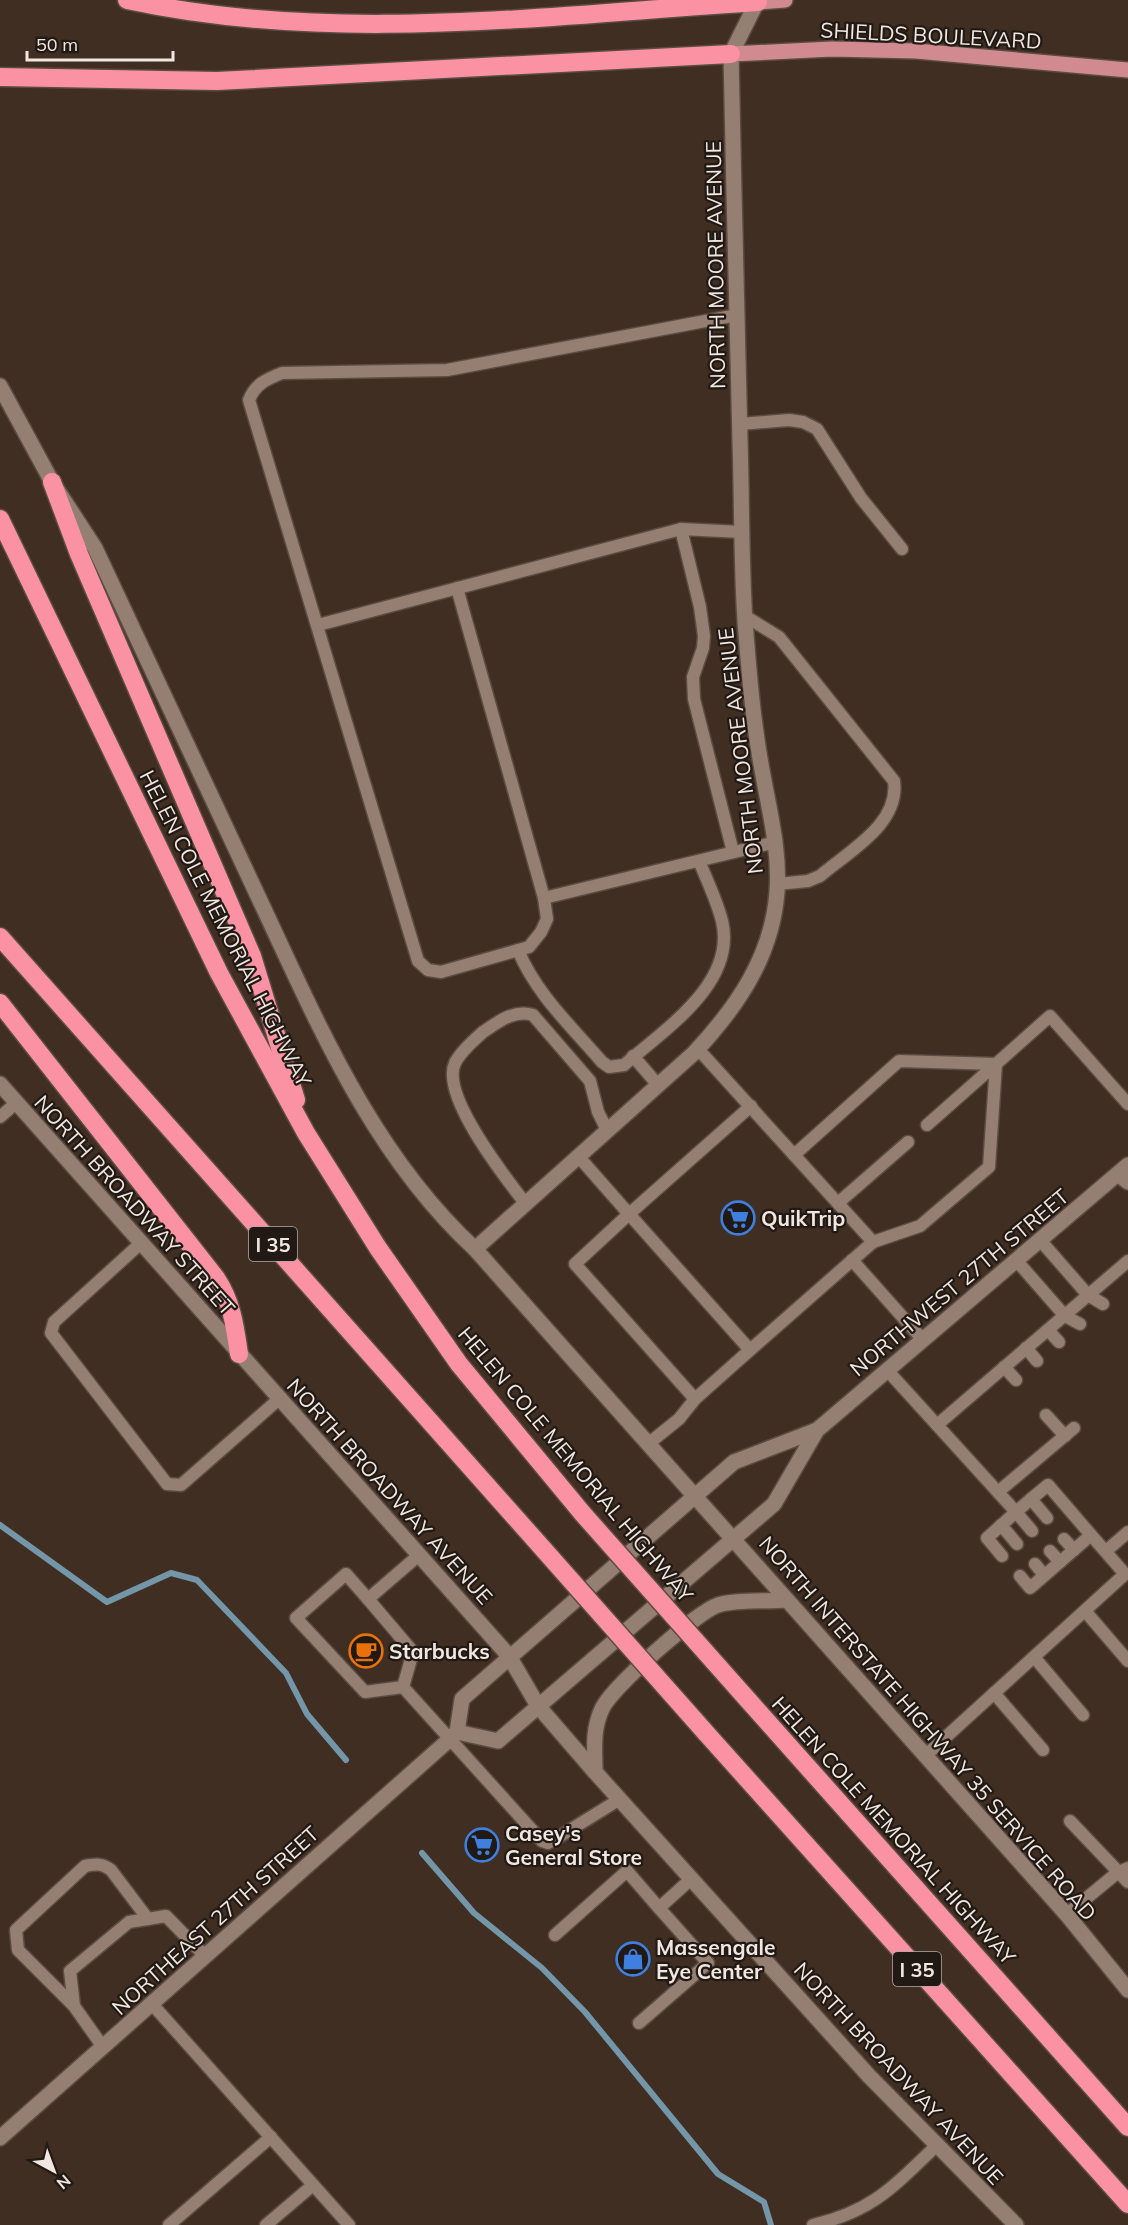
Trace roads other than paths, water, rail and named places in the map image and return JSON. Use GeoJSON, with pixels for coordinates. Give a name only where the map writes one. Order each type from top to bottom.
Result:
{"type":"FeatureCollection","features":[{"type":"Feature","properties":{"kind":"highway"},"geometry":{"type":"LineString","coordinates":[[127,0],[227,16],[303,22],[405,24],[758,1]]}},
{"type":"Feature","properties":{"kind":"highway"},"geometry":{"type":"LineString","coordinates":[[0,77],[217,81],[731,54]]}},
{"type":"Feature","properties":{"kind":"highway"},"geometry":{"type":"LineString","coordinates":[[52,482],[80,554],[252,956],[306,1133]]}},
{"type":"Feature","properties":{"kind":"highway","name":"HELEN COLE MEMORIAL HIGHWAY"},"geometry":{"type":"LineString","coordinates":[[0,519],[219,973],[306,1133],[378,1248],[453,1355],[583,1514],[1128,2127]]}},
{"type":"Feature","properties":{"kind":"highway","name":"I 35"},"geometry":{"type":"LineString","coordinates":[[0,937],[706,1733],[1128,2204]]}},
{"type":"Feature","properties":{"kind":"highway"},"geometry":{"type":"LineString","coordinates":[[0,1003],[220,1285],[234,1317],[239,1353]]}},
{"type":"Feature","properties":{"kind":"main road"},"geometry":{"type":"LineString","coordinates":[[731,54],[758,1],[785,0]]}},
{"type":"Feature","properties":{"kind":"main road","name":"SHIELDS BOULEVARD"},"geometry":{"type":"LineString","coordinates":[[731,54],[832,49],[916,51],[1128,70]]}},
{"type":"Feature","properties":{"kind":"main road","name":"NORTH MOORE AVENUE"},"geometry":{"type":"LineString","coordinates":[[475,1249],[698,1049],[728,1015],[756,969],[767,945],[777,884],[776,842],[754,717],[745,616],[731,54]]}},
{"type":"Feature","properties":{"kind":"main road","name":"NORTH INTERSTATE HIGHWAY 35 SERVICE ROAD"},"geometry":{"type":"LineString","coordinates":[[0,386],[52,482],[95,548],[336,1061],[361,1106],[416,1185],[446,1222],[475,1249],[925,1755],[1126,1985]]}},
{"type":"Feature","properties":{"kind":"main road","name":"NORTH BROADWAY STREET"},"geometry":{"type":"LineString","coordinates":[[0,1084],[239,1353]]}},
{"type":"Feature","properties":{"kind":"main road","name":"NORTHWEST 27TH STREET"},"geometry":{"type":"LineString","coordinates":[[538,1706],[774,1504],[818,1431],[1016,1260],[1125,1174]]}},
{"type":"Feature","properties":{"kind":"main road","name":"NORTH BROADWAY AVENUE"},"geometry":{"type":"LineString","coordinates":[[239,1353],[509,1656],[538,1706],[691,1879],[936,2146],[1016,2225]]}},
{"type":"Feature","properties":{"kind":"main road","name":"NORTHWEST 27TH STREET"},"geometry":{"type":"LineString","coordinates":[[509,1656],[734,1462],[818,1431]]}},
{"type":"Feature","properties":{"kind":"main road"},"geometry":{"type":"LineString","coordinates":[[596,1772],[594,1731],[598,1717],[609,1697],[627,1679],[705,1611],[728,1603],[787,1600]]}},
{"type":"Feature","properties":{"kind":"main road"},"geometry":{"type":"LineString","coordinates":[[509,1656],[462,1699],[454,1736],[498,1742],[538,1706]]}},
{"type":"Feature","properties":{"kind":"main road","name":"NORTHEAST 27TH STREET"},"geometry":{"type":"LineString","coordinates":[[0,2138],[454,1736]]}},
{"type":"Feature","properties":{"kind":"lane"},"geometry":{"type":"LineString","coordinates":[[457,588],[544,898],[547,919],[541,932],[529,946],[441,972],[428,970],[418,961],[249,400],[254,389],[266,380],[282,373],[447,370],[737,315]]}},
{"type":"Feature","properties":{"kind":"lane"},"geometry":{"type":"LineString","coordinates":[[740,424],[789,420],[803,422],[817,429],[861,498],[902,549]]}},
{"type":"Feature","properties":{"kind":"lane"},"geometry":{"type":"LineString","coordinates":[[318,625],[681,529],[742,532]]}},
{"type":"Feature","properties":{"kind":"lane"},"geometry":{"type":"LineString","coordinates":[[681,529],[700,607],[704,636],[703,648],[693,677],[694,699],[733,852]]}},
{"type":"Feature","properties":{"kind":"lane"},"geometry":{"type":"LineString","coordinates":[[745,616],[779,638],[894,781],[895,789],[893,804],[884,821],[820,876],[808,881],[777,884]]}},
{"type":"Feature","properties":{"kind":"lane"},"geometry":{"type":"LineString","coordinates":[[544,898],[776,842]]}},
{"type":"Feature","properties":{"kind":"lane"},"geometry":{"type":"LineString","coordinates":[[518,950],[527,973],[538,988],[602,1062],[609,1067],[618,1067],[704,993],[720,966],[724,944],[722,921],[699,861]]}},
{"type":"Feature","properties":{"kind":"lane"},"geometry":{"type":"LineString","coordinates":[[525,1203],[496,1166],[456,1097],[452,1075],[455,1062],[476,1038],[500,1020],[524,1012],[533,1015],[590,1081],[598,1112],[607,1130]]}},
{"type":"Feature","properties":{"kind":"lane"},"geometry":{"type":"LineString","coordinates":[[927,1125],[1050,1016],[1128,1104]]}},
{"type":"Feature","properties":{"kind":"lane"},"geometry":{"type":"LineString","coordinates":[[698,1049],[873,1242]]}},
{"type":"Feature","properties":{"kind":"lane"},"geometry":{"type":"LineString","coordinates":[[633,1056],[658,1085]]}},
{"type":"Feature","properties":{"kind":"lane"},"geometry":{"type":"LineString","coordinates":[[794,1155],[899,1061],[996,1064]]}},
{"type":"Feature","properties":{"kind":"lane"},"geometry":{"type":"LineString","coordinates":[[648,1444],[678,1419],[694,1399],[873,1242],[920,1226],[989,1167],[996,1064]]}},
{"type":"Feature","properties":{"kind":"lane"},"geometry":{"type":"LineString","coordinates":[[0,1117],[16,1103]]}},
{"type":"Feature","properties":{"kind":"lane"},"geometry":{"type":"LineString","coordinates":[[694,1399],[665,1358],[607,1293],[575,1263],[751,1106]]}},
{"type":"Feature","properties":{"kind":"lane"},"geometry":{"type":"LineString","coordinates":[[838,1203],[908,1142]]}},
{"type":"Feature","properties":{"kind":"lane"},"geometry":{"type":"LineString","coordinates":[[578,1156],[629,1214],[654,1251],[693,1295],[712,1316],[750,1350]]}},
{"type":"Feature","properties":{"kind":"lane"},"geometry":{"type":"LineString","coordinates":[[1040,1240],[1088,1295],[1103,1304]]}},
{"type":"Feature","properties":{"kind":"lane"},"geometry":{"type":"LineString","coordinates":[[141,1243],[54,1322],[51,1334],[101,1402],[167,1484],[181,1485],[279,1399]]}},
{"type":"Feature","properties":{"kind":"lane"},"geometry":{"type":"LineString","coordinates":[[852,1260],[923,1340]]}},
{"type":"Feature","properties":{"kind":"lane"},"geometry":{"type":"LineString","coordinates":[[1016,1260],[1065,1316],[1080,1324]]}},
{"type":"Feature","properties":{"kind":"lane"},"geometry":{"type":"LineString","coordinates":[[937,1425],[1128,1261]]}},
{"type":"Feature","properties":{"kind":"lane"},"geometry":{"type":"LineString","coordinates":[[1048,1330],[1059,1342]]}},
{"type":"Feature","properties":{"kind":"lane"},"geometry":{"type":"LineString","coordinates":[[1026,1348],[1037,1361]]}},
{"type":"Feature","properties":{"kind":"lane"},"geometry":{"type":"LineString","coordinates":[[1004,1367],[1016,1380]]}},
{"type":"Feature","properties":{"kind":"lane"},"geometry":{"type":"LineString","coordinates":[[887,1370],[1032,1531]]}},
{"type":"Feature","properties":{"kind":"lane"},"geometry":{"type":"LineString","coordinates":[[998,1492],[1069,1432],[1046,1415]]}},
{"type":"Feature","properties":{"kind":"lane"},"geometry":{"type":"LineString","coordinates":[[925,1755],[1125,1574],[1048,1485],[987,1538],[1002,1556]]}},
{"type":"Feature","properties":{"kind":"lane"},"geometry":{"type":"LineString","coordinates":[[1031,1499],[1047,1518]]}},
{"type":"Feature","properties":{"kind":"lane"},"geometry":{"type":"LineString","coordinates":[[1001,1525],[1017,1544]]}},
{"type":"Feature","properties":{"kind":"lane"},"geometry":{"type":"LineString","coordinates":[[1106,1551],[1128,1532]]}},
{"type":"Feature","properties":{"kind":"lane"},"geometry":{"type":"LineString","coordinates":[[1020,1576],[1030,1588],[1091,1534]]}},
{"type":"Feature","properties":{"kind":"lane"},"geometry":{"type":"LineString","coordinates":[[1064,1539],[1074,1550]]}},
{"type":"Feature","properties":{"kind":"lane"},"geometry":{"type":"LineString","coordinates":[[1050,1551],[1060,1562]]}},
{"type":"Feature","properties":{"kind":"lane"},"geometry":{"type":"LineString","coordinates":[[368,1599],[419,1555]]}},
{"type":"Feature","properties":{"kind":"lane"},"geometry":{"type":"LineString","coordinates":[[1035,1564],[1044,1575]]}},
{"type":"Feature","properties":{"kind":"lane"},"geometry":{"type":"LineString","coordinates":[[346,1574],[413,1652],[403,1687],[364,1692],[296,1618],[346,1574]]}},
{"type":"Feature","properties":{"kind":"lane"},"geometry":{"type":"LineString","coordinates":[[1084,1611],[1128,1661]]}},
{"type":"Feature","properties":{"kind":"lane"},"geometry":{"type":"LineString","coordinates":[[1034,1657],[1083,1714]]}},
{"type":"Feature","properties":{"kind":"lane"},"geometry":{"type":"LineString","coordinates":[[403,1687],[454,1736],[542,1841],[548,1843],[620,1799]]}},
{"type":"Feature","properties":{"kind":"lane"},"geometry":{"type":"LineString","coordinates":[[994,1693],[1043,1750]]}},
{"type":"Feature","properties":{"kind":"lane"},"geometry":{"type":"LineString","coordinates":[[1070,1821],[1122,1870],[1128,1882]]}},
{"type":"Feature","properties":{"kind":"lane"},"geometry":{"type":"LineString","coordinates":[[103,2047],[74,2007],[18,1950],[16,1930],[85,1866],[94,1864],[104,1864],[111,1870],[148,1919]]}},
{"type":"Feature","properties":{"kind":"lane"},"geometry":{"type":"LineString","coordinates":[[1066,1915],[1122,1870]]}},
{"type":"Feature","properties":{"kind":"lane"},"geometry":{"type":"LineString","coordinates":[[555,1935],[627,1871],[708,1963],[639,2023]]}},
{"type":"Feature","properties":{"kind":"lane"},"geometry":{"type":"LineString","coordinates":[[659,1908],[691,1879]]}},
{"type":"Feature","properties":{"kind":"lane"},"geometry":{"type":"LineString","coordinates":[[74,2007],[70,1971],[129,1922],[166,1916],[205,1956]]}},
{"type":"Feature","properties":{"kind":"lane"},"geometry":{"type":"LineString","coordinates":[[152,2004],[350,2225]]}},
{"type":"Feature","properties":{"kind":"lane"},"geometry":{"type":"LineString","coordinates":[[169,2225],[271,2138]]}},
{"type":"Feature","properties":{"kind":"lane"},"geometry":{"type":"LineString","coordinates":[[813,2225],[833,2220],[876,2201],[936,2146]]}},
{"type":"Feature","properties":{"kind":"lane"},"geometry":{"type":"LineString","coordinates":[[266,2225],[313,2185]]}},
{"type":"Feature","properties":{"kind":"waterway"},"geometry":{"type":"LineString","coordinates":[[0,1525],[107,1602],[171,1573],[197,1580],[286,1673],[307,1714],[346,1760]]}},
{"type":"Feature","properties":{"kind":"waterway"},"geometry":{"type":"LineString","coordinates":[[422,1853],[474,1913],[542,1968],[585,2012],[718,2174],[764,2202],[771,2225]]}},
{"type":"Feature","properties":{"kind":"place","name":"QuikTrip"},"geometry":{"type":"Point","coordinates":[738,1218]}},
{"type":"Feature","properties":{"kind":"place","name":"Starbucks"},"geometry":{"type":"Point","coordinates":[366,1651]}},
{"type":"Feature","properties":{"kind":"place","name":"Casey's General Store"},"geometry":{"type":"Point","coordinates":[482,1845]}},
{"type":"Feature","properties":{"kind":"place","name":"Massengale Eye Center"},"geometry":{"type":"Point","coordinates":[633,1959]}}]}
